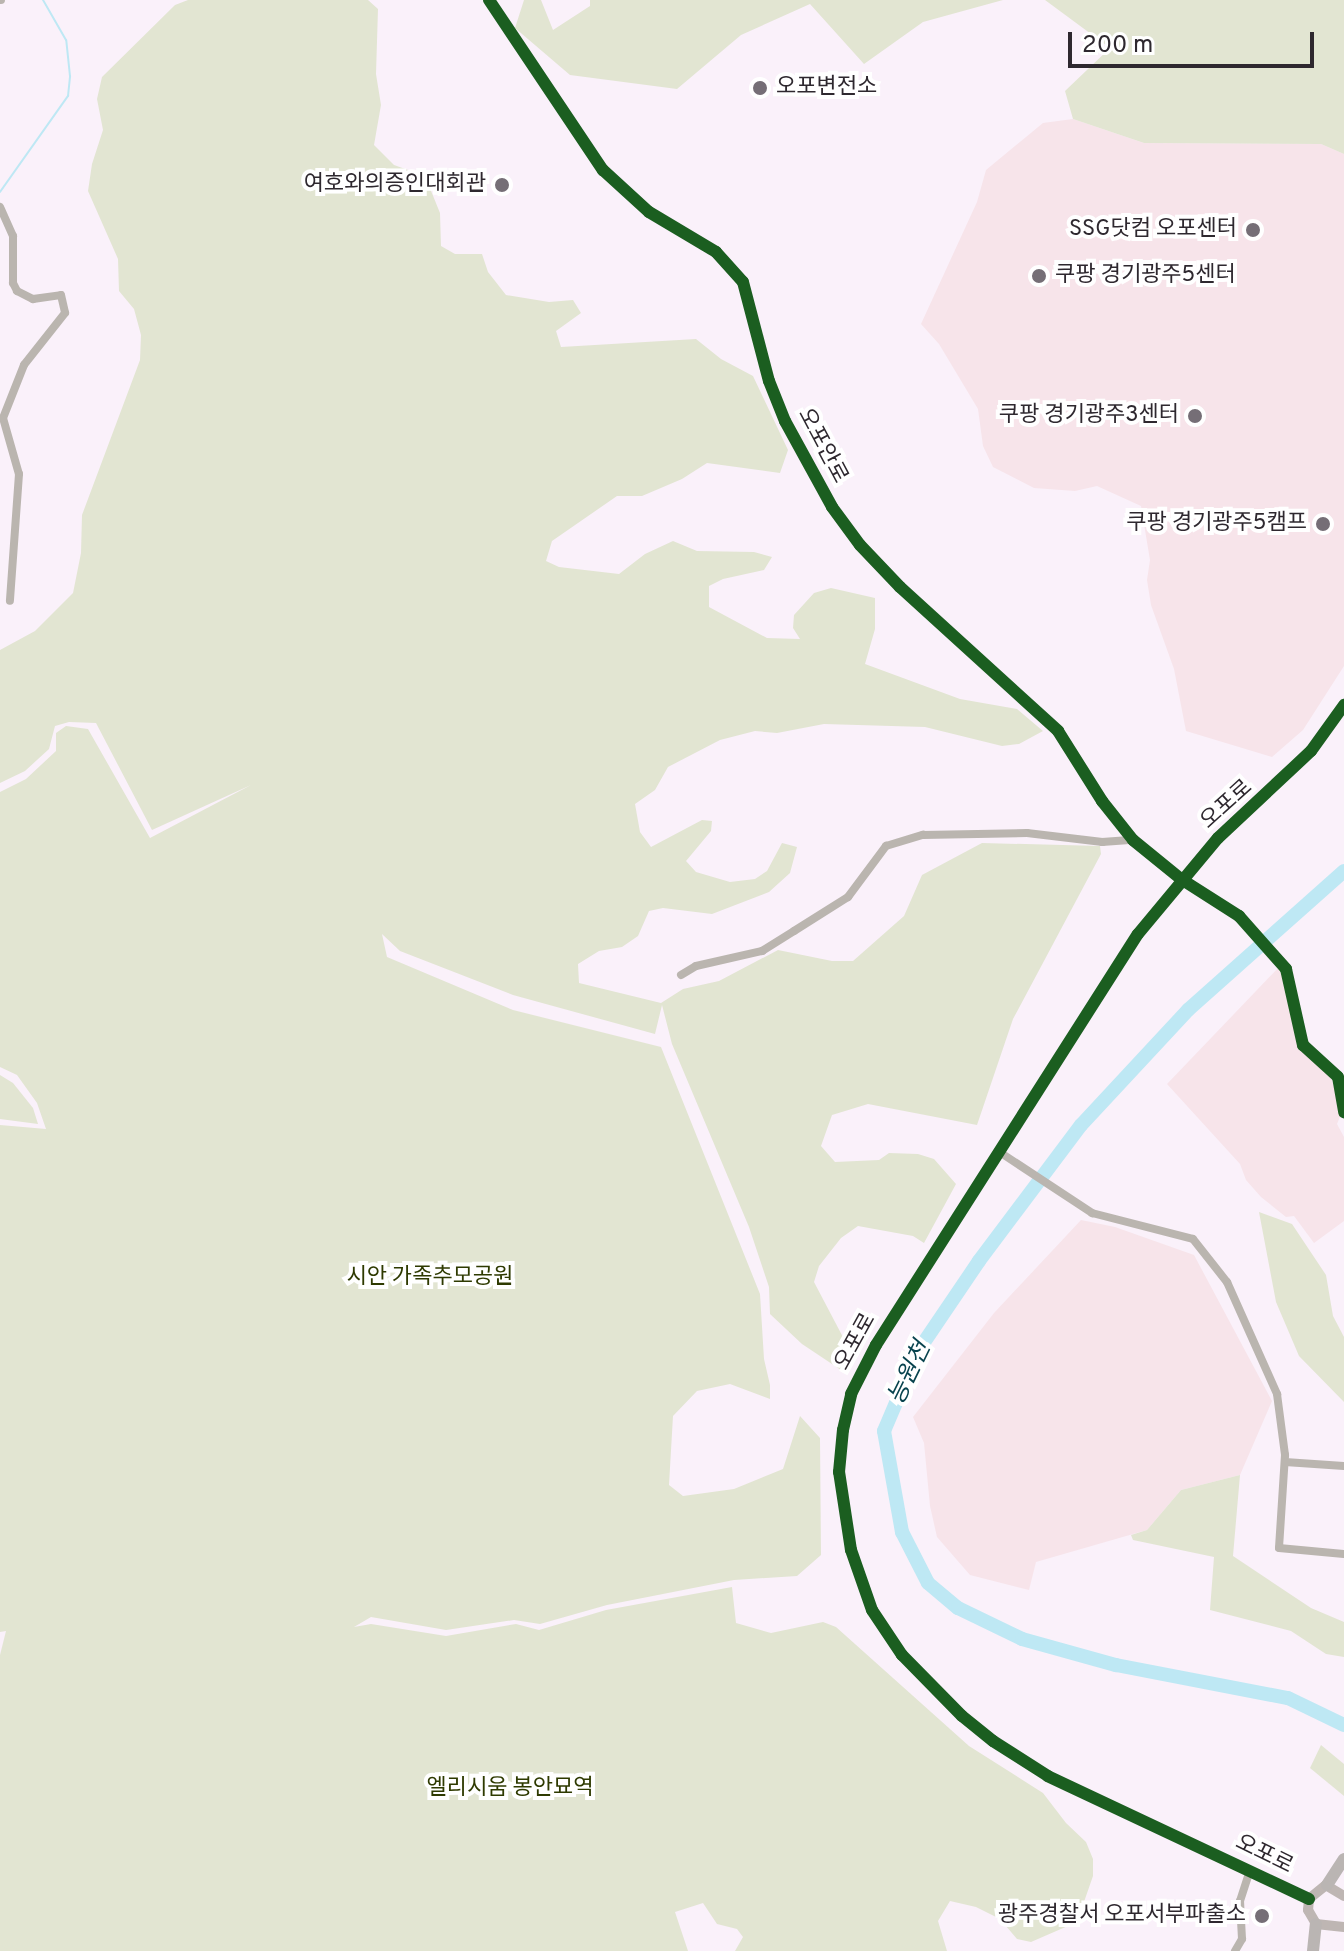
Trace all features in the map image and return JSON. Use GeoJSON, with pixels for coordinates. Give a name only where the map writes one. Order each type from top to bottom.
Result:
{"type":"FeatureCollection","features":[{"type":"Feature","properties":{"kind":"highway"},"geometry":{"type":"LineString","coordinates":[[1327,1885],[1344,1859]]}},
{"type":"Feature","properties":{"kind":"highway"},"geometry":{"type":"LineString","coordinates":[[1313,1951],[1316,1924]]}},
{"type":"Feature","properties":{"kind":"main road"},"geometry":{"type":"LineString","coordinates":[[1327,1885],[1344,1896]]}},
{"type":"Feature","properties":{"kind":"main road","name":"오포로"},"geometry":{"type":"LineString","coordinates":[[1316,1924],[1308,1910],[1309,1899],[1327,1885]]}},
{"type":"Feature","properties":{"kind":"main road"},"geometry":{"type":"LineString","coordinates":[[1316,1924],[1344,1927]]}},
{"type":"Feature","properties":{"kind":"street","name":"오포안로"},"geometry":{"type":"LineString","coordinates":[[489,0],[603,170],[649,212],[716,252],[743,282],[777,401],[818,483],[847,527],[900,587],[1058,731],[1102,801],[1133,840],[1181,879],[1239,916],[1286,969],[1303,1045],[1338,1077],[1344,1112]]}},
{"type":"Feature","properties":{"kind":"street"},"geometry":{"type":"LineString","coordinates":[[0,207],[13,236],[13,283],[17,291],[33,299],[61,295],[65,313],[24,365],[3,418],[19,474],[10,601]]}},
{"type":"Feature","properties":{"kind":"street","name":"오포로"},"geometry":{"type":"LineString","coordinates":[[1309,1899],[1048,1776],[993,1741],[915,1670],[890,1640],[872,1610],[858,1575],[845,1522],[839,1472],[843,1430],[851,1394],[889,1321],[1138,934],[1218,838],[1296,767],[1344,705]]}},
{"type":"Feature","properties":{"kind":"street"},"geometry":{"type":"LineString","coordinates":[[681,975],[696,966],[762,951],[848,897],[886,846],[923,835],[1027,833],[1102,842],[1133,840]]}},
{"type":"Feature","properties":{"kind":"street"},"geometry":{"type":"LineString","coordinates":[[998,1151],[1092,1213],[1193,1239],[1227,1282],[1277,1394],[1285,1462],[1279,1548],[1344,1554]]}},
{"type":"Feature","properties":{"kind":"street"},"geometry":{"type":"LineString","coordinates":[[1285,1462],[1344,1466]]}},
{"type":"Feature","properties":{"kind":"street"},"geometry":{"type":"LineString","coordinates":[[1235,1951],[1242,1939],[1240,1901],[1250,1871]]}},
{"type":"Feature","properties":{"kind":"shaded area"},"geometry":{"type":"Polygon","coordinates":[[[1073,119],[1144,143],[1321,144],[1344,154],[1344,666],[1303,730],[1272,757],[1186,731],[1174,669],[1151,605],[1147,580],[1150,560],[1141,506],[1097,486],[1075,491],[1034,488],[993,467],[983,446],[978,409],[939,344],[921,324],[977,202],[986,170],[1043,123],[1073,119]]]}},
{"type":"Feature","properties":{"kind":"shaded area"},"geometry":{"type":"Polygon","coordinates":[[[1279,967],[1301,1046],[1331,1076],[1341,1114],[1337,1124],[1344,1137],[1344,1221],[1314,1243],[1294,1216],[1286,1217],[1261,1197],[1246,1180],[1240,1164],[1167,1084],[1279,967]]]}},
{"type":"Feature","properties":{"kind":"shaded area"},"geometry":{"type":"Polygon","coordinates":[[[1081,1220],[1115,1227],[1194,1255],[1272,1401],[1240,1475],[1181,1490],[1147,1530],[1036,1562],[1029,1590],[970,1575],[937,1537],[930,1506],[924,1443],[913,1417],[994,1313],[1081,1220]]]}},
{"type":"Feature","properties":{"kind":"green space"},"geometry":{"type":"Polygon","coordinates":[[[188,0],[368,0],[378,9],[376,74],[381,105],[374,145],[394,165],[425,176],[440,213],[441,246],[455,254],[482,254],[488,272],[506,295],[549,302],[573,300],[581,313],[556,331],[561,347],[696,339],[721,359],[753,376],[788,450],[780,473],[707,463],[682,479],[642,496],[617,496],[552,541],[546,561],[559,567],[619,574],[645,554],[673,541],[697,551],[754,552],[772,557],[764,570],[723,579],[709,586],[709,607],[767,638],[800,639],[793,628],[794,615],[814,593],[831,588],[875,598],[875,629],[865,664],[960,699],[1017,709],[1043,731],[1019,744],[1002,746],[925,727],[824,724],[777,733],[755,731],[720,740],[668,767],[655,790],[635,804],[640,832],[651,847],[702,820],[712,821],[711,831],[686,861],[696,872],[730,882],[755,879],[767,871],[782,843],[797,847],[790,873],[769,892],[712,914],[663,908],[649,911],[638,936],[622,947],[599,951],[578,964],[579,983],[661,1003],[683,989],[719,981],[778,950],[832,961],[853,961],[904,916],[922,875],[982,843],[1100,846],[1101,854],[1013,1019],[977,1125],[868,1104],[832,1115],[821,1146],[835,1162],[879,1160],[889,1153],[918,1154],[934,1159],[956,1184],[924,1243],[913,1236],[858,1226],[841,1238],[819,1266],[814,1282],[855,1360],[847,1374],[802,1344],[770,1314],[769,1287],[749,1227],[672,1044],[662,1005],[655,1034],[513,995],[400,951],[382,934],[387,957],[513,1010],[661,1047],[760,1294],[764,1359],[770,1385],[770,1399],[730,1384],[697,1391],[673,1416],[669,1485],[683,1496],[734,1489],[783,1469],[800,1416],[820,1438],[821,1555],[797,1576],[734,1580],[607,1605],[540,1624],[514,1620],[446,1630],[371,1617],[354,1627],[371,1624],[446,1636],[516,1624],[539,1630],[606,1610],[732,1587],[736,1623],[771,1633],[823,1622],[836,1627],[969,1746],[1043,1793],[1066,1823],[1086,1842],[1093,1859],[1093,1876],[1077,1922],[1031,1942],[1017,1939],[1000,1919],[976,1907],[950,1901],[938,1921],[947,1951],[735,1951],[743,1937],[737,1929],[717,1924],[703,1903],[675,1912],[688,1951],[0,1951],[0,1655],[6,1631],[0,1632],[0,1125],[46,1129],[37,1103],[17,1075],[0,1067],[0,792],[26,779],[56,751],[56,733],[66,726],[88,729],[150,838],[251,785],[152,830],[96,723],[69,722],[55,726],[49,749],[25,771],[0,783],[0,650],[35,631],[73,593],[81,553],[82,515],[140,360],[141,335],[134,309],[119,291],[118,259],[88,191],[92,164],[103,130],[97,99],[102,77],[175,5],[188,0]]]}},
{"type":"Feature","properties":{"kind":"green space"},"geometry":{"type":"Polygon","coordinates":[[[524,0],[541,0],[553,30],[590,6],[590,0],[1003,0],[923,22],[864,64],[810,4],[741,35],[677,89],[570,75],[515,28],[524,0]]]}},
{"type":"Feature","properties":{"kind":"green space"},"geometry":{"type":"Polygon","coordinates":[[[1045,0],[1344,0],[1344,154],[1321,144],[1144,143],[1073,119],[1065,91],[1110,48],[1045,0]]]}},
{"type":"Feature","properties":{"kind":"green space"},"geometry":{"type":"Polygon","coordinates":[[[0,1075],[13,1083],[33,1108],[38,1124],[0,1119],[0,1075]]]}},
{"type":"Feature","properties":{"kind":"green space"},"geometry":{"type":"Polygon","coordinates":[[[1259,1212],[1292,1224],[1326,1275],[1333,1316],[1344,1337],[1344,1402],[1299,1356],[1276,1302],[1259,1212]]]}},
{"type":"Feature","properties":{"kind":"green space"},"geometry":{"type":"Polygon","coordinates":[[[1240,1475],[1233,1556],[1311,1608],[1344,1622],[1344,1657],[1326,1654],[1291,1631],[1210,1610],[1214,1557],[1133,1540],[1131,1535],[1147,1530],[1181,1490],[1240,1475]]]}},
{"type":"Feature","properties":{"kind":"green space"},"geometry":{"type":"Polygon","coordinates":[[[1321,1745],[1344,1764],[1344,1796],[1310,1768],[1321,1745]]]}},
{"type":"Feature","properties":{"kind":"waterway"},"geometry":{"type":"LineString","coordinates":[[0,192],[68,96],[70,76],[66,40],[43,0]]}},
{"type":"Feature","properties":{"kind":"waterway","name":"능원천"},"geometry":{"type":"LineString","coordinates":[[1344,871],[1188,1010],[1081,1125],[979,1261],[918,1351],[884,1431],[902,1532],[928,1583],[958,1608],[1022,1639],[1116,1665],[1288,1698],[1344,1725]]}},
{"type":"Feature","properties":{"kind":"cycle path"},"geometry":{"type":"LineString","coordinates":[[489,0],[603,170],[649,212],[716,252],[743,282],[769,381],[785,421],[832,507],[860,545],[900,587],[1058,731],[1102,801],[1133,840],[1181,879],[1239,916],[1286,969],[1303,1045],[1338,1077],[1344,1112]]}},
{"type":"Feature","properties":{"kind":"cycle path"},"geometry":{"type":"LineString","coordinates":[[1309,1899],[1048,1776],[993,1741],[962,1716],[902,1655],[872,1610],[851,1550],[839,1472],[843,1430],[851,1394],[876,1345],[1138,934],[1218,838],[1311,751],[1344,705]]}},
{"type":"Feature","properties":{"kind":"place","name":"오포변전소"},"geometry":{"type":"Point","coordinates":[760,88]}},
{"type":"Feature","properties":{"kind":"place","name":"여호와의증인대회관"},"geometry":{"type":"Point","coordinates":[502,185]}},
{"type":"Feature","properties":{"kind":"place","name":"SSG닷컴 오포센터"},"geometry":{"type":"Point","coordinates":[1253,230]}},
{"type":"Feature","properties":{"kind":"place","name":"쿠팡 경기광주5센터"},"geometry":{"type":"Point","coordinates":[1039,276]}},
{"type":"Feature","properties":{"kind":"place","name":"쿠팡 경기광주3센터"},"geometry":{"type":"Point","coordinates":[1195,416]}},
{"type":"Feature","properties":{"kind":"place","name":"쿠팡 경기광주5캠프"},"geometry":{"type":"Point","coordinates":[1323,524]}},
{"type":"Feature","properties":{"kind":"place","name":"광주경찰서 오포서부파출소"},"geometry":{"type":"Point","coordinates":[1262,1916]}},
{"type":"Feature","properties":{"kind":"park label","name":"시안 가족추모공원"},"geometry":{"type":"Point","coordinates":[430,1278]}},
{"type":"Feature","properties":{"kind":"park label","name":"엘리시움 봉안묘역"},"geometry":{"type":"Point","coordinates":[510,1789]}}]}
